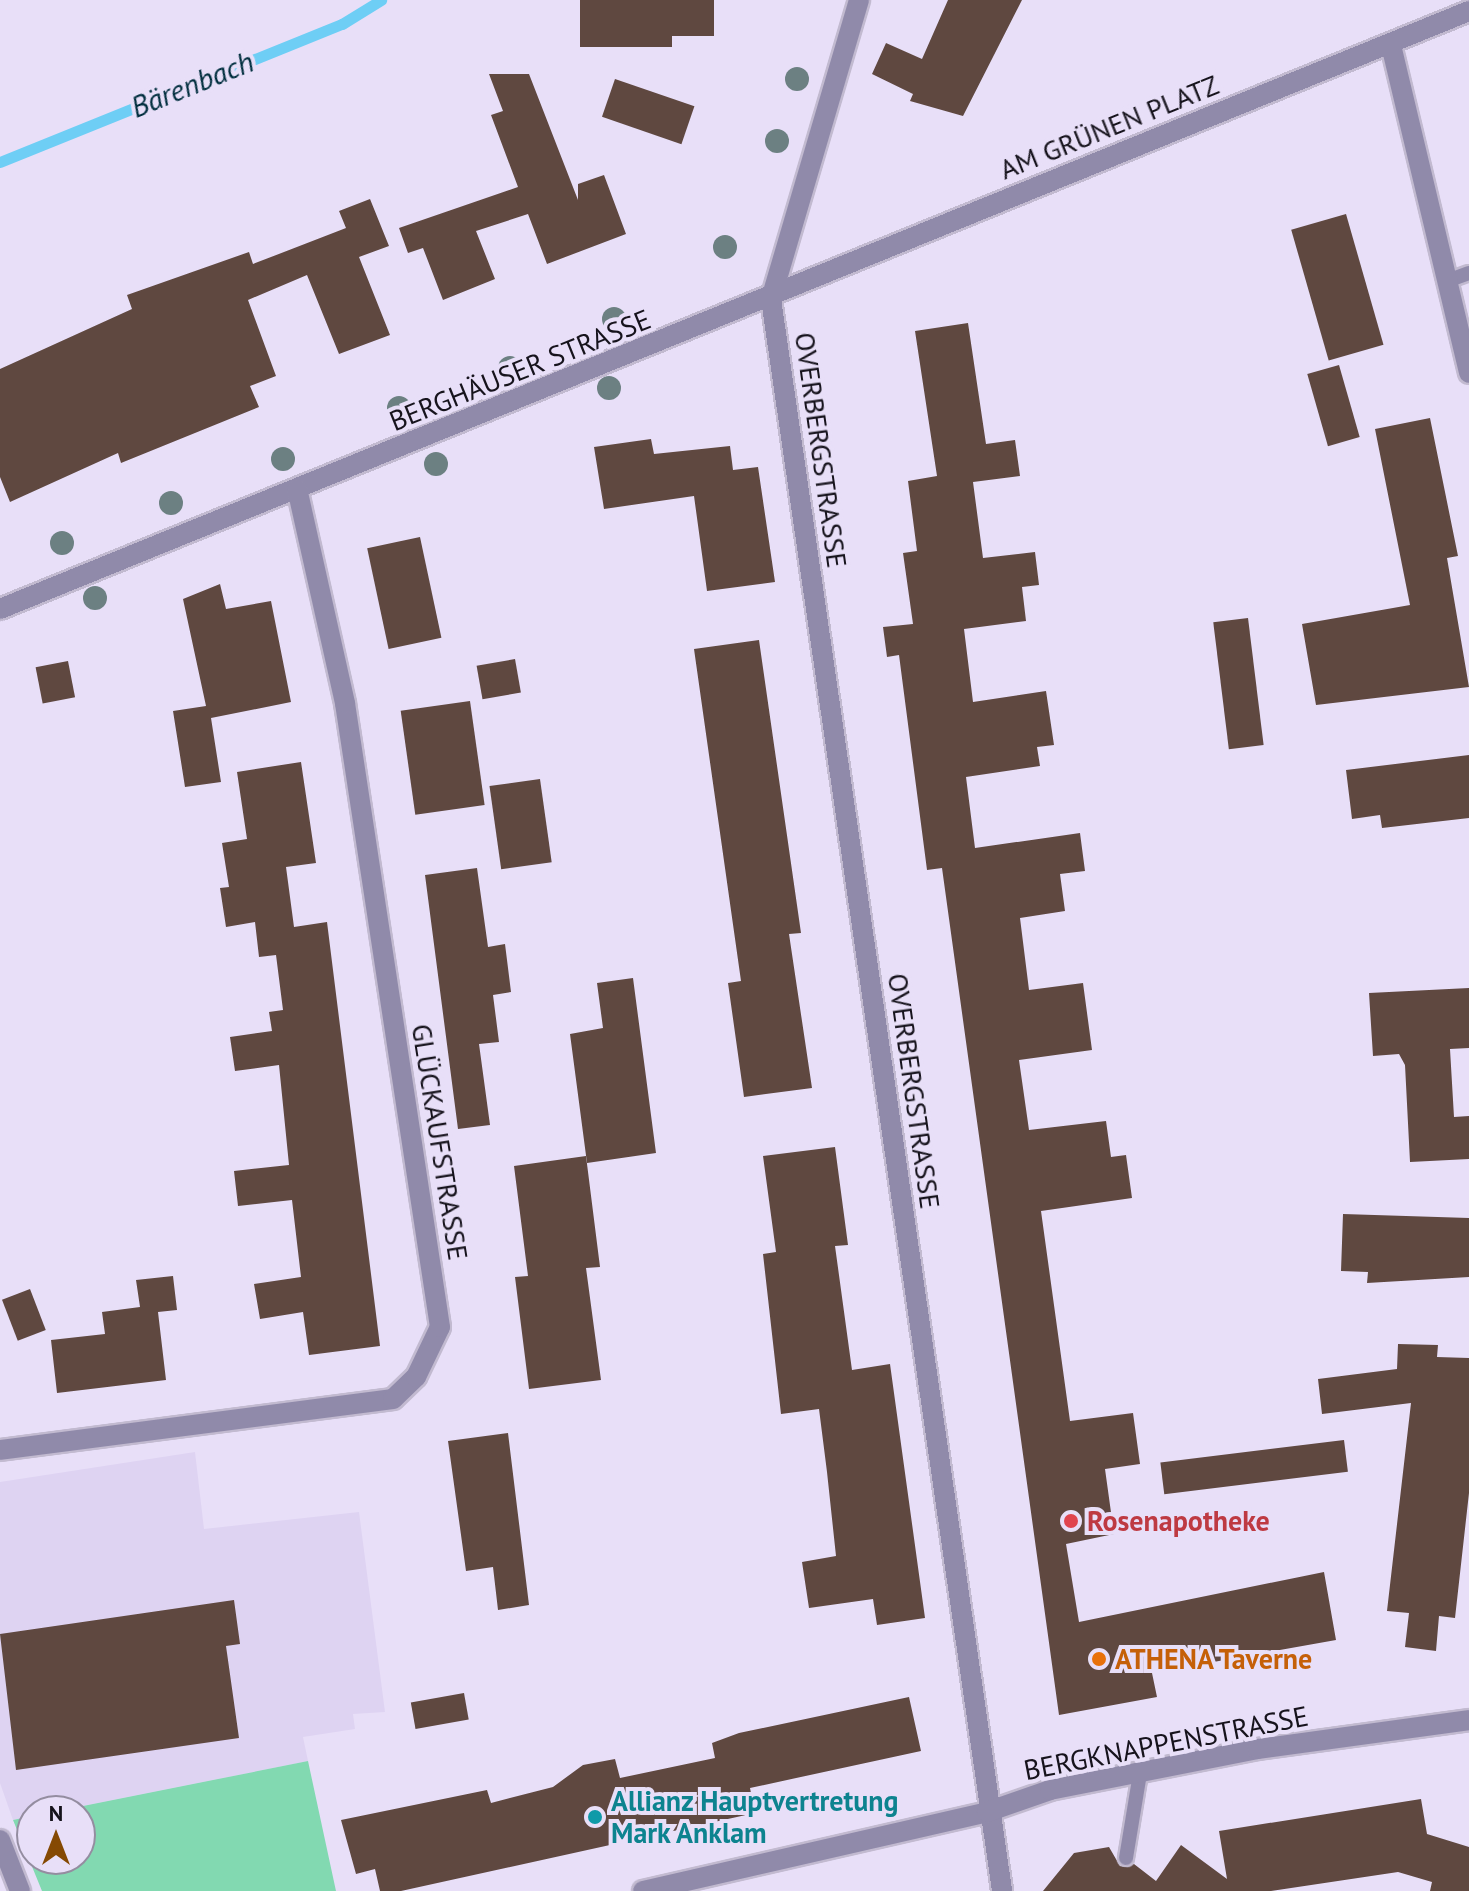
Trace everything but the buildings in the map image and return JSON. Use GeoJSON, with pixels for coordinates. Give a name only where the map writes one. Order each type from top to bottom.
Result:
{"type":"FeatureCollection","features":[{"type":"Feature","properties":{"kind":"street"},"geometry":{"type":"LineString","coordinates":[[771,299],[859,0]]}},
{"type":"Feature","properties":{"kind":"street","name":"AM GRÜNEN PLATZ"},"geometry":{"type":"LineString","coordinates":[[771,299],[878,248],[1391,45],[1469,11]]}},
{"type":"Feature","properties":{"kind":"street"},"geometry":{"type":"LineString","coordinates":[[1391,45],[1469,373]]}},
{"type":"Feature","properties":{"kind":"street","name":"BERGHÄUSER STRASSE"},"geometry":{"type":"LineString","coordinates":[[0,609],[771,299]]}},
{"type":"Feature","properties":{"kind":"street","name":"OVERBERGSTRASSE"},"geometry":{"type":"LineString","coordinates":[[771,299],[987,1812],[1002,1891]]}},
{"type":"Feature","properties":{"kind":"street","name":"GLÜCKAUFSTRASSE"},"geometry":{"type":"LineString","coordinates":[[0,1450],[393,1399],[416,1377],[440,1327],[345,703],[297,489]]}},
{"type":"Feature","properties":{"kind":"street","name":"BERGKNAPPENSTRASSE"},"geometry":{"type":"LineString","coordinates":[[643,1891],[987,1812],[1140,1773],[1469,1720]]}},
{"type":"Feature","properties":{"kind":"street"},"geometry":{"type":"LineString","coordinates":[[0,1840],[20,1891]]}},
{"type":"Feature","properties":{"kind":"lane"},"geometry":{"type":"LineString","coordinates":[[1447,281],[1469,273]]}},
{"type":"Feature","properties":{"kind":"lane"},"geometry":{"type":"LineString","coordinates":[[1126,1858],[1140,1773]]}},
{"type":"Feature","properties":{"kind":"shaded area"},"geometry":{"type":"Polygon","coordinates":[[[195,1452],[204,1529],[359,1512],[385,1712],[353,1714],[355,1729],[303,1737],[308,1761],[96,1803],[96,1795],[16,1795],[16,1819],[13,1820],[0,1783],[0,1482],[195,1452]]]}},
{"type":"Feature","properties":{"kind":"green space"},"geometry":{"type":"Polygon","coordinates":[[[308,1761],[336,1891],[42,1891],[35,1875],[96,1875],[96,1803],[308,1761]]]}},
{"type":"Feature","properties":{"kind":"waterway","name":"Bärenbach"},"geometry":{"type":"LineString","coordinates":[[0,162],[342,24],[381,0]]}},
{"type":"Feature","properties":{"kind":"place","name":"Rosenapotheke"},"geometry":{"type":"Point","coordinates":[1071,1521]}},
{"type":"Feature","properties":{"kind":"place","name":"ATHENA Taverne"},"geometry":{"type":"Point","coordinates":[1099,1659]}},
{"type":"Feature","properties":{"kind":"place","name":"Allianz Hauptvertretung Mark Anklam"},"geometry":{"type":"Point","coordinates":[595,1817]}}]}
